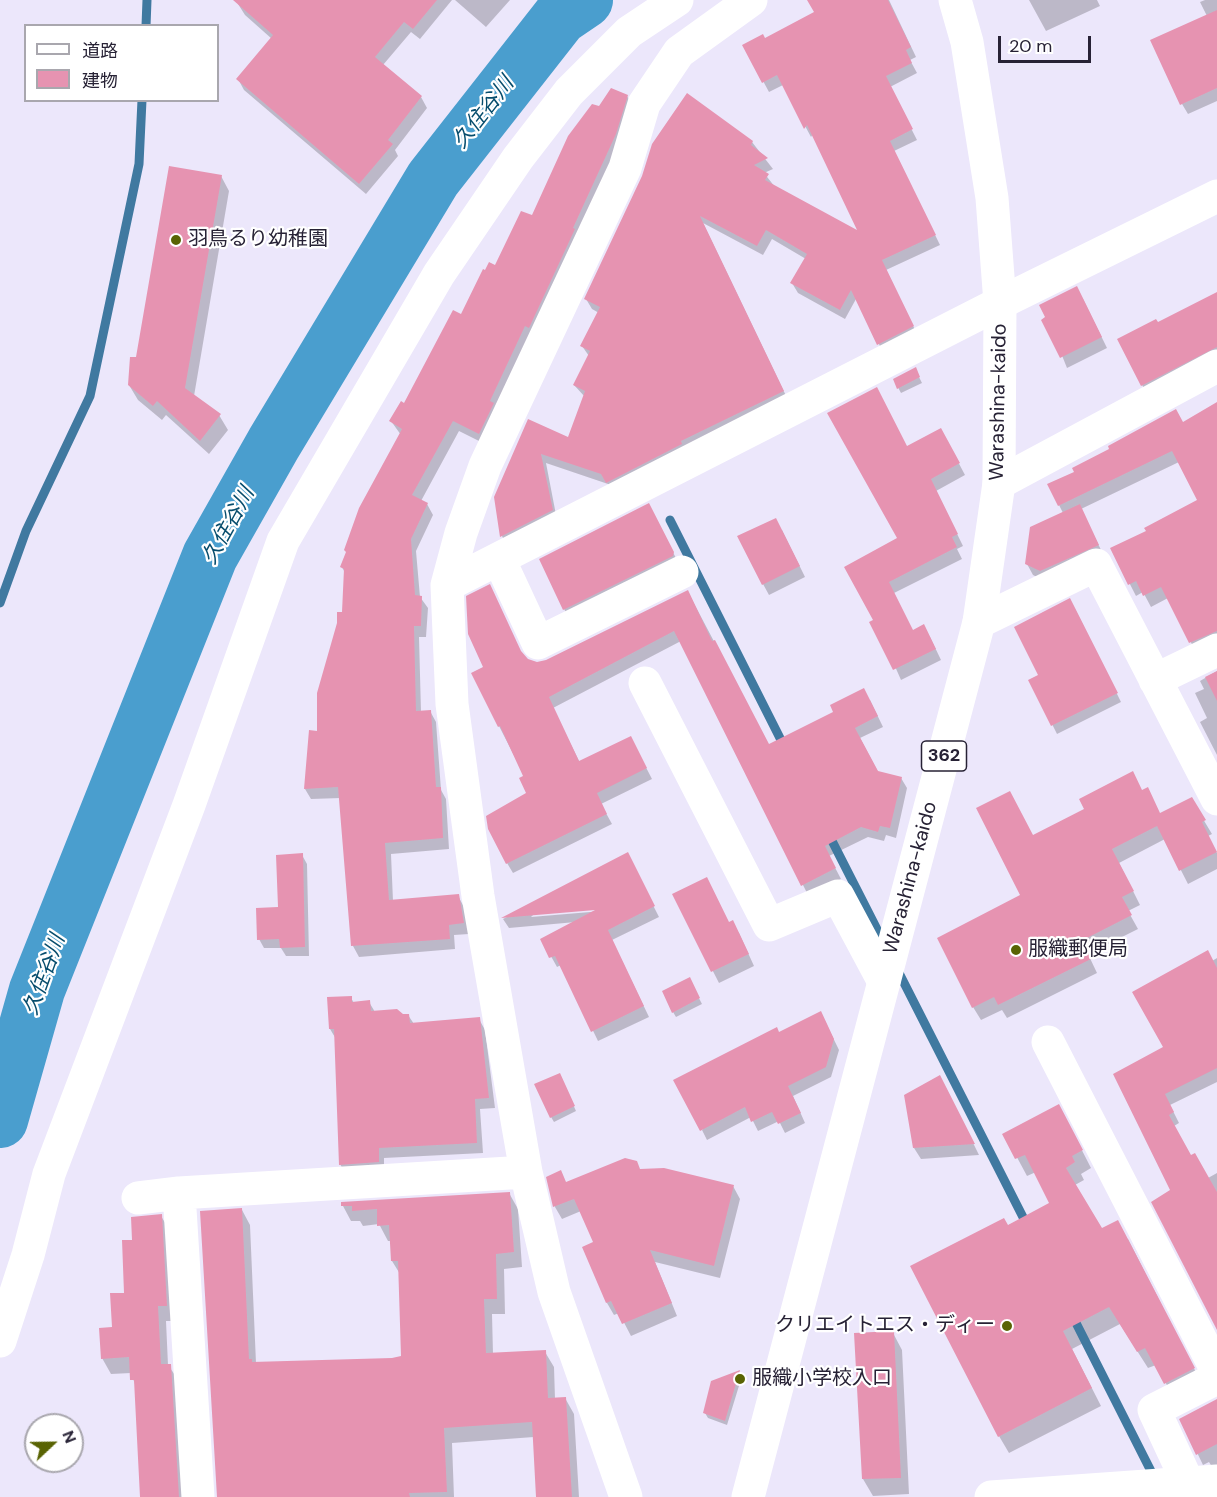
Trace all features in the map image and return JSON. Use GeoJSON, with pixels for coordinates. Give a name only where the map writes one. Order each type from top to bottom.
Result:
{"type":"FeatureCollection","features":[{"type":"Feature","properties":{"kind":"main road"},"geometry":{"type":"LineString","coordinates":[[0,1341],[28,1255],[49,1174],[189,805],[283,541],[439,274],[518,158],[569,92],[629,32],[677,0]]}},
{"type":"Feature","properties":{"kind":"main road"},"geometry":{"type":"LineString","coordinates":[[626,1497],[554,1292],[526,1172],[478,896],[461,772],[452,704],[447,585],[461,533],[485,466],[625,168],[644,104],[680,52],[751,0]]}},
{"type":"Feature","properties":{"kind":"main road","name":"Warashina-kaido"},"geometry":{"type":"LineString","coordinates":[[748,1497],[979,622],[999,483],[1000,303],[992,198],[967,42],[955,0]]}},
{"type":"Feature","properties":{"kind":"main road"},"geometry":{"type":"LineString","coordinates":[[447,585],[1000,303],[1217,196]]}},
{"type":"Feature","properties":{"kind":"main road"},"geometry":{"type":"LineString","coordinates":[[999,483],[1217,366]]}},
{"type":"Feature","properties":{"kind":"main road"},"geometry":{"type":"LineString","coordinates":[[499,559],[537,643],[682,572]]}},
{"type":"Feature","properties":{"kind":"main road"},"geometry":{"type":"LineString","coordinates":[[979,622],[1096,565],[1217,797]]}},
{"type":"Feature","properties":{"kind":"main road"},"geometry":{"type":"LineString","coordinates":[[1155,680],[1217,650]]}},
{"type":"Feature","properties":{"kind":"main road"},"geometry":{"type":"LineString","coordinates":[[645,682],[769,925],[838,896],[884,982]]}},
{"type":"Feature","properties":{"kind":"main road"},"geometry":{"type":"LineString","coordinates":[[1048,1042],[1217,1371]]}},
{"type":"Feature","properties":{"kind":"main road"},"geometry":{"type":"LineString","coordinates":[[138,1198],[179,1193],[526,1172]]}},
{"type":"Feature","properties":{"kind":"main road"},"geometry":{"type":"LineString","coordinates":[[179,1193],[198,1497]]}},
{"type":"Feature","properties":{"kind":"main road"},"geometry":{"type":"LineString","coordinates":[[991,1497],[1065,1495],[1203,1482],[1154,1410],[1217,1378]]}},
{"type":"Feature","properties":{"kind":"building"},"geometry":{"type":"Polygon","coordinates":[[[233,0],[437,0],[413,29],[404,22],[375,57],[422,96],[388,140],[393,144],[359,184],[236,79],[273,35],[233,0]]]}},
{"type":"Feature","properties":{"kind":"building"},"geometry":{"type":"Polygon","coordinates":[[[807,0],[888,0],[911,47],[906,50],[912,63],[886,76],[913,129],[890,141],[936,235],[882,260],[914,326],[877,345],[851,290],[840,310],[790,283],[807,254],[766,230],[757,246],[700,216],[784,391],[681,441],[682,444],[606,483],[601,474],[541,454],[553,510],[500,537],[494,497],[528,419],[568,437],[585,391],[573,385],[590,351],[580,346],[600,307],[584,299],[642,176],[652,144],[687,93],[753,141],[751,145],[768,158],[754,165],[769,174],[765,180],[857,230],[807,125],[804,129],[777,75],[762,83],[742,45],[763,34],[765,38],[814,12],[807,0]]]}},
{"type":"Feature","properties":{"kind":"building"},"geometry":{"type":"Polygon","coordinates":[[[1217,10],[1217,88],[1180,105],[1150,40],[1217,10]]]}},
{"type":"Feature","properties":{"kind":"building"},"geometry":{"type":"Polygon","coordinates":[[[611,88],[628,95],[616,134],[529,328],[525,326],[490,401],[494,403],[479,434],[453,421],[412,495],[428,503],[411,539],[415,595],[422,596],[421,626],[414,626],[416,711],[431,710],[436,787],[441,787],[443,838],[385,843],[389,900],[459,894],[464,923],[449,925],[450,939],[351,946],[338,787],[304,789],[309,730],[317,731],[317,693],[337,623],[337,612],[342,612],[344,569],[340,567],[346,552],[344,550],[359,508],[402,429],[389,421],[401,401],[404,403],[453,310],[461,314],[483,269],[485,270],[489,262],[495,265],[521,211],[532,215],[568,136],[592,104],[599,106],[611,88]]]}},
{"type":"Feature","properties":{"kind":"building"},"geometry":{"type":"Polygon","coordinates":[[[169,166],[222,175],[185,388],[221,414],[200,441],[157,401],[153,406],[128,385],[130,357],[136,357],[169,166]]]}},
{"type":"Feature","properties":{"kind":"building"},"geometry":{"type":"Polygon","coordinates":[[[1077,286],[1102,337],[1060,358],[1041,320],[1045,317],[1039,305],[1077,286]]]}},
{"type":"Feature","properties":{"kind":"building"},"geometry":{"type":"Polygon","coordinates":[[[1217,292],[1217,347],[1141,386],[1117,339],[1156,319],[1158,322],[1217,292]]]}},
{"type":"Feature","properties":{"kind":"building"},"geometry":{"type":"Polygon","coordinates":[[[916,367],[920,377],[897,389],[893,379],[916,367]]]}},
{"type":"Feature","properties":{"kind":"building"},"geometry":{"type":"Polygon","coordinates":[[[877,387],[907,446],[941,428],[960,463],[931,479],[958,534],[952,537],[957,547],[889,582],[913,630],[924,624],[936,649],[893,670],[869,622],[873,620],[844,567],[897,538],[827,413],[877,387]]]}},
{"type":"Feature","properties":{"kind":"building"},"geometry":{"type":"Polygon","coordinates":[[[1217,402],[1217,631],[1189,643],[1161,587],[1143,596],[1136,581],[1128,585],[1110,548],[1146,531],[1144,528],[1197,500],[1172,451],[1058,506],[1047,484],[1074,472],[1072,468],[1176,409],[1183,422],[1217,402]]]}},
{"type":"Feature","properties":{"kind":"building"},"geometry":{"type":"Polygon","coordinates":[[[649,503],[674,552],[673,556],[563,610],[539,559],[649,503]]]}},
{"type":"Feature","properties":{"kind":"building"},"geometry":{"type":"Polygon","coordinates":[[[1080,504],[1099,545],[1040,571],[1025,564],[1030,527],[1080,504]]]}},
{"type":"Feature","properties":{"kind":"building"},"geometry":{"type":"Polygon","coordinates":[[[776,518],[800,566],[762,585],[737,536],[776,518]]]}},
{"type":"Feature","properties":{"kind":"building"},"geometry":{"type":"Polygon","coordinates":[[[490,584],[521,651],[528,659],[537,662],[546,660],[688,590],[712,641],[715,640],[769,744],[833,712],[830,705],[864,688],[878,716],[855,728],[878,771],[902,777],[890,828],[880,826],[878,832],[861,827],[825,846],[836,868],[801,886],[674,631],[549,697],[579,761],[631,736],[647,768],[597,793],[607,814],[506,864],[488,829],[486,816],[526,793],[519,778],[523,776],[500,726],[498,727],[471,673],[483,667],[468,634],[466,596],[490,584]]]}},
{"type":"Feature","properties":{"kind":"building"},"geometry":{"type":"Polygon","coordinates":[[[1070,598],[1118,693],[1051,726],[1028,680],[1038,675],[1014,627],[1070,598]]]}},
{"type":"Feature","properties":{"kind":"building"},"geometry":{"type":"Polygon","coordinates":[[[1217,671],[1217,701],[1205,677],[1217,671]]]}},
{"type":"Feature","properties":{"kind":"building"},"geometry":{"type":"Polygon","coordinates":[[[1133,771],[1142,790],[1148,787],[1160,813],[1192,797],[1206,820],[1202,822],[1217,852],[1179,871],[1157,826],[1112,849],[1134,891],[1122,897],[1132,915],[1081,941],[1091,959],[998,1005],[994,997],[972,1008],[937,938],[1020,895],[976,808],[1010,791],[1033,835],[1084,809],[1079,799],[1133,771]]]}},
{"type":"Feature","properties":{"kind":"building"},"geometry":{"type":"Polygon","coordinates":[[[628,852],[655,906],[608,930],[644,1006],[591,1032],[555,956],[549,958],[540,939],[595,910],[501,918],[628,852]]]}},
{"type":"Feature","properties":{"kind":"building"},"geometry":{"type":"Polygon","coordinates":[[[303,853],[305,947],[280,948],[279,939],[257,940],[256,908],[278,907],[276,855],[303,853]]]}},
{"type":"Feature","properties":{"kind":"building"},"geometry":{"type":"Polygon","coordinates":[[[707,877],[729,922],[733,920],[749,954],[711,972],[672,894],[707,877]]]}},
{"type":"Feature","properties":{"kind":"building"},"geometry":{"type":"Polygon","coordinates":[[[1208,950],[1217,968],[1217,1068],[1165,1094],[1174,1112],[1169,1115],[1191,1155],[1195,1153],[1217,1192],[1217,1330],[1151,1202],[1170,1190],[1113,1074],[1163,1047],[1132,992],[1208,950]]]}},
{"type":"Feature","properties":{"kind":"building"},"geometry":{"type":"Polygon","coordinates":[[[690,977],[700,998],[672,1013],[662,991],[690,977]]]}},
{"type":"Feature","properties":{"kind":"building"},"geometry":{"type":"Polygon","coordinates":[[[352,996],[352,1002],[370,1000],[371,1011],[397,1009],[403,1014],[409,1014],[410,1023],[480,1017],[489,1098],[475,1099],[477,1143],[379,1148],[379,1162],[339,1165],[334,1029],[329,1029],[327,997],[352,996]]]}},
{"type":"Feature","properties":{"kind":"building"},"geometry":{"type":"Polygon","coordinates":[[[821,1011],[834,1039],[826,1067],[788,1086],[801,1113],[778,1124],[772,1112],[751,1122],[745,1107],[700,1131],[673,1080],[777,1027],[779,1032],[821,1011]]]}},
{"type":"Feature","properties":{"kind":"building"},"geometry":{"type":"Polygon","coordinates":[[[560,1073],[575,1106],[550,1118],[534,1084],[560,1073]]]}},
{"type":"Feature","properties":{"kind":"building"},"geometry":{"type":"Polygon","coordinates":[[[940,1075],[975,1144],[913,1148],[904,1095],[940,1075]]]}},
{"type":"Feature","properties":{"kind":"building"},"geometry":{"type":"Polygon","coordinates":[[[1059,1104],[1083,1150],[1072,1156],[1075,1162],[1066,1168],[1102,1228],[1118,1220],[1195,1368],[1164,1384],[1145,1348],[1137,1352],[1109,1307],[1063,1331],[1092,1388],[998,1437],[910,1266],[1004,1218],[1008,1225],[1049,1203],[1025,1155],[1015,1159],[1002,1134],[1059,1104]]]}},
{"type":"Feature","properties":{"kind":"building"},"geometry":{"type":"Polygon","coordinates":[[[625,1158],[637,1161],[640,1169],[664,1168],[734,1185],[714,1266],[650,1250],[672,1303],[622,1324],[611,1301],[606,1303],[582,1247],[593,1242],[574,1199],[553,1207],[546,1177],[561,1170],[566,1182],[625,1158]]]}},
{"type":"Feature","properties":{"kind":"building"},"geometry":{"type":"Polygon","coordinates":[[[510,1192],[514,1252],[496,1254],[497,1299],[484,1299],[486,1353],[546,1350],[548,1398],[566,1397],[572,1497],[536,1497],[532,1422],[444,1428],[447,1492],[409,1493],[410,1497],[217,1497],[200,1211],[242,1208],[249,1359],[252,1359],[252,1362],[392,1358],[401,1356],[398,1261],[391,1261],[389,1225],[377,1226],[377,1209],[352,1211],[352,1206],[341,1206],[341,1202],[510,1192]]]}},
{"type":"Feature","properties":{"kind":"building"},"geometry":{"type":"Polygon","coordinates":[[[162,1214],[167,1306],[158,1306],[161,1364],[171,1364],[179,1497],[140,1497],[134,1380],[130,1380],[129,1357],[101,1359],[99,1328],[112,1327],[110,1293],[124,1293],[122,1240],[132,1240],[131,1217],[162,1214]]]}},
{"type":"Feature","properties":{"kind":"building"},"geometry":{"type":"Polygon","coordinates":[[[894,1331],[901,1478],[862,1479],[854,1333],[894,1331]]]}},
{"type":"Feature","properties":{"kind":"building"},"geometry":{"type":"Polygon","coordinates":[[[740,1370],[725,1421],[703,1413],[711,1381],[740,1370]]]}},
{"type":"Feature","properties":{"kind":"building"},"geometry":{"type":"Polygon","coordinates":[[[1217,1399],[1217,1444],[1196,1455],[1179,1419],[1217,1399]]]}},
{"type":"Feature","properties":{"kind":"waterway"},"geometry":{"type":"LineString","coordinates":[[146,24],[147,0]]}},
{"type":"Feature","properties":{"kind":"waterway","name":"久住谷川"},"geometry":{"type":"LineString","coordinates":[[0,1120],[37,990],[210,556],[274,443],[433,179],[560,17],[585,0]]}},
{"type":"Feature","properties":{"kind":"waterway"},"geometry":{"type":"LineString","coordinates":[[0,603],[26,531],[90,396],[139,164],[142,102]]}},
{"type":"Feature","properties":{"kind":"waterway"},"geometry":{"type":"LineString","coordinates":[[670,520],[785,748]]}},
{"type":"Feature","properties":{"kind":"waterway"},"geometry":{"type":"LineString","coordinates":[[828,833],[884,943]]}},
{"type":"Feature","properties":{"kind":"waterway"},"geometry":{"type":"LineString","coordinates":[[897,969],[1028,1227]]}},
{"type":"Feature","properties":{"kind":"waterway"},"geometry":{"type":"LineString","coordinates":[[1072,1315],[1155,1479]]}},
{"type":"Feature","properties":{"kind":"place","name":"羽鳥るり幼稚園"},"geometry":{"type":"Point","coordinates":[176,240]}},
{"type":"Feature","properties":{"kind":"place","name":"服織郵便局"},"geometry":{"type":"Point","coordinates":[1016,950]}},
{"type":"Feature","properties":{"kind":"place","name":"クリエイトエス・ディー"},"geometry":{"type":"Point","coordinates":[1007,1326]}},
{"type":"Feature","properties":{"kind":"place","name":"服織小学校入口"},"geometry":{"type":"Point","coordinates":[740,1379]}}]}
